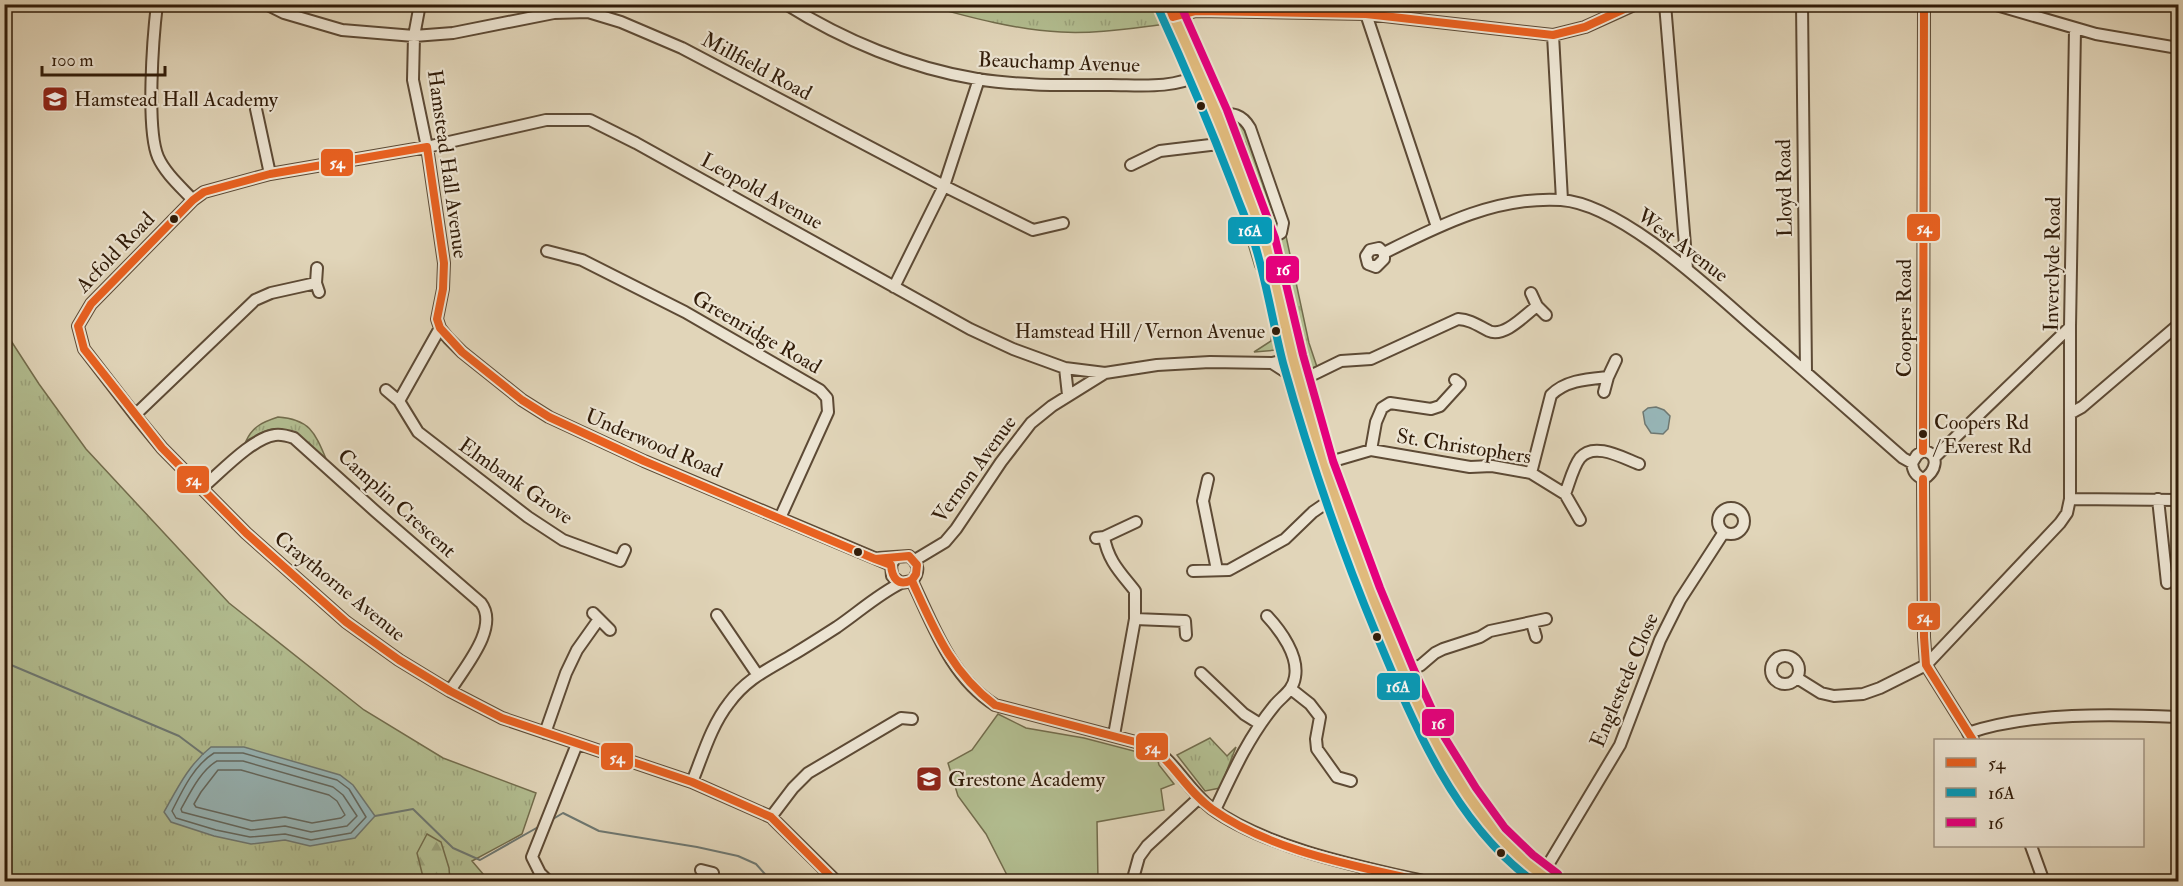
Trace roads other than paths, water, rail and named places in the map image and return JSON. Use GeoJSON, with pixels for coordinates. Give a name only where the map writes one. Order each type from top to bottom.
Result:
{"type":"FeatureCollection","features":[{"type":"Feature","properties":{"kind":"main road"},"geometry":{"type":"LineString","coordinates":[[1171,11],[1217,114],[1265,242],[1293,358],[1323,464],[1370,592],[1404,674],[1436,743],[1467,794],[1497,835],[1526,863],[1547,878]]}},
{"type":"Feature","properties":{"kind":"street"},"geometry":{"type":"LineString","coordinates":[[157,4],[151,102],[155,147],[158,158],[166,171],[193,200]]}},
{"type":"Feature","properties":{"kind":"street","name":"Millfield Road"},"geometry":{"type":"LineString","coordinates":[[266,4],[287,9],[342,30],[414,36],[453,33],[554,13],[588,12],[621,22],[682,48],[944,186],[1033,230],[1063,223]]}},
{"type":"Feature","properties":{"kind":"street","name":"Hamstead Hall Avenue"},"geometry":{"type":"LineString","coordinates":[[420,4],[414,36],[413,80],[427,147],[444,263],[437,319],[440,328]]}},
{"type":"Feature","properties":{"kind":"street","name":"Beauchamp Avenue"},"geometry":{"type":"LineString","coordinates":[[786,4],[822,27],[873,49],[920,65],[979,79],[1060,85],[1164,85],[1186,82],[1199,75]]}},
{"type":"Feature","properties":{"kind":"street"},"geometry":{"type":"LineString","coordinates":[[1171,11],[1366,14],[1553,35],[1585,27],[1636,4]]}},
{"type":"Feature","properties":{"kind":"street"},"geometry":{"type":"LineString","coordinates":[[1665,4],[1687,269]]}},
{"type":"Feature","properties":{"kind":"street","name":"Lloyd Road"},"geometry":{"type":"LineString","coordinates":[[1802,4],[1806,372]]}},
{"type":"Feature","properties":{"kind":"street","name":"Coopers Road"},"geometry":{"type":"LineString","coordinates":[[1923,451],[1924,4]]}},
{"type":"Feature","properties":{"kind":"street"},"geometry":{"type":"LineString","coordinates":[[1993,4],[2075,29],[2178,48]]}},
{"type":"Feature","properties":{"kind":"street"},"geometry":{"type":"LineString","coordinates":[[1366,14],[1437,226]]}},
{"type":"Feature","properties":{"kind":"street","name":"Inverclyde Road"},"geometry":{"type":"LineString","coordinates":[[2070,499],[2072,413],[2070,327],[2075,29]]}},
{"type":"Feature","properties":{"kind":"street"},"geometry":{"type":"LineString","coordinates":[[1553,35],[1562,200]]}},
{"type":"Feature","properties":{"kind":"street"},"geometry":{"type":"LineString","coordinates":[[894,287],[944,186],[979,79]]}},
{"type":"Feature","properties":{"kind":"street"},"geometry":{"type":"LineString","coordinates":[[257,108],[270,174]]}},
{"type":"Feature","properties":{"kind":"street"},"geometry":{"type":"LineString","coordinates":[[1217,114],[1238,115],[1245,119],[1250,129],[1283,223],[1281,233],[1265,242]]}},
{"type":"Feature","properties":{"kind":"street","name":"Leopold Avenue"},"geometry":{"type":"LineString","coordinates":[[427,147],[546,120],[590,120],[636,143],[991,339],[1065,368],[1105,373]]}},
{"type":"Feature","properties":{"kind":"street"},"geometry":{"type":"LineString","coordinates":[[1131,165],[1160,151],[1227,143]]}},
{"type":"Feature","properties":{"kind":"street","name":"Acfold Road"},"geometry":{"type":"LineString","coordinates":[[78,326],[91,304],[193,200],[204,192],[270,174],[427,147]]}},
{"type":"Feature","properties":{"kind":"street","name":"West Avenue"},"geometry":{"type":"LineString","coordinates":[[1384,252],[1437,226],[1488,207],[1529,200],[1562,200],[1593,209],[1633,229],[1687,269],[1911,463]]}},
{"type":"Feature","properties":{"kind":"street","name":"Greenridge Road"},"geometry":{"type":"LineString","coordinates":[[547,251],[582,260],[685,312],[820,390],[827,398],[828,412],[780,518]]}},
{"type":"Feature","properties":{"kind":"street"},"geometry":{"type":"LineString","coordinates":[[135,415],[255,300],[271,293],[318,287],[317,268]]}},
{"type":"Feature","properties":{"kind":"street"},"geometry":{"type":"LineString","coordinates":[[1531,293],[1537,306],[1546,315]]}},
{"type":"Feature","properties":{"kind":"street"},"geometry":{"type":"LineString","coordinates":[[1272,363],[1300,381],[1341,361],[1371,360],[1458,319],[1471,320],[1492,332],[1503,332],[1537,306]]}},
{"type":"Feature","properties":{"kind":"street"},"geometry":{"type":"LineString","coordinates":[[2072,413],[2178,325]]}},
{"type":"Feature","properties":{"kind":"street","name":"Craythorne Avenue"},"geometry":{"type":"LineString","coordinates":[[78,326],[84,349],[162,448],[246,533],[346,622],[399,660],[450,691],[502,718],[693,782],[771,817]]}},
{"type":"Feature","properties":{"kind":"street"},"geometry":{"type":"LineString","coordinates":[[1923,479],[1933,471],[1935,457],[2070,327]]}},
{"type":"Feature","properties":{"kind":"street"},"geometry":{"type":"LineString","coordinates":[[399,401],[440,328]]}},
{"type":"Feature","properties":{"kind":"street","name":"Underwood Road"},"geometry":{"type":"LineString","coordinates":[[440,328],[462,352],[522,400],[549,417],[644,461],[892,565]]}},
{"type":"Feature","properties":{"kind":"street","name":"Vernon Avenue"},"geometry":{"type":"LineString","coordinates":[[915,561],[951,536],[1001,462],[1031,423],[1068,395],[1105,373],[1157,365],[1272,363],[1293,358]]}},
{"type":"Feature","properties":{"kind":"street"},"geometry":{"type":"LineString","coordinates":[[1604,392],[1608,376],[1616,360]]}},
{"type":"Feature","properties":{"kind":"street"},"geometry":{"type":"LineString","coordinates":[[1065,368],[1068,395]]}},
{"type":"Feature","properties":{"kind":"street"},"geometry":{"type":"LineString","coordinates":[[1531,473],[1551,395],[1567,384],[1608,376]]}},
{"type":"Feature","properties":{"kind":"street"},"geometry":{"type":"LineString","coordinates":[[1371,450],[1376,422],[1382,408],[1389,403],[1431,409],[1440,406],[1460,384],[1455,380]]}},
{"type":"Feature","properties":{"kind":"street","name":"Elmbank Grove"},"geometry":{"type":"LineString","coordinates":[[386,390],[399,401],[418,432],[528,517],[563,540],[620,561],[625,550]]}},
{"type":"Feature","properties":{"kind":"street","name":"Camplin Crescent"},"geometry":{"type":"LineString","coordinates":[[202,488],[263,439],[282,435],[294,438],[487,610],[485,635],[450,691]]}},
{"type":"Feature","properties":{"kind":"street","name":"St. Christophers"},"geometry":{"type":"LineString","coordinates":[[1323,464],[1371,450],[1470,467],[1492,466],[1531,473],[1565,494],[1580,520]]}},
{"type":"Feature","properties":{"kind":"street"},"geometry":{"type":"LineString","coordinates":[[1565,494],[1580,459],[1590,451],[1600,451],[1639,464]]}},
{"type":"Feature","properties":{"kind":"street"},"geometry":{"type":"LineString","coordinates":[[1923,479],[1916,476],[1911,463],[1923,451],[1930,452],[1935,457]]}},
{"type":"Feature","properties":{"kind":"street"},"geometry":{"type":"LineString","coordinates":[[1208,478],[1203,501],[1217,570]]}},
{"type":"Feature","properties":{"kind":"street"},"geometry":{"type":"LineString","coordinates":[[1923,479],[1926,665],[1971,737],[1990,726],[2054,718],[2141,715],[2178,717]]}},
{"type":"Feature","properties":{"kind":"street"},"geometry":{"type":"LineString","coordinates":[[1193,571],[1228,570],[1285,539],[1313,512],[1335,497]]}},
{"type":"Feature","properties":{"kind":"street"},"geometry":{"type":"LineString","coordinates":[[1797,678],[1821,693],[1834,696],[1863,694],[1926,665],[2060,523],[2067,513],[2070,499],[2178,500]]}},
{"type":"Feature","properties":{"kind":"street"},"geometry":{"type":"LineString","coordinates":[[2158,499],[2167,583]]}},
{"type":"Feature","properties":{"kind":"street"},"geometry":{"type":"LineString","coordinates":[[1114,735],[1135,620],[1135,591],[1117,570],[1100,537],[1136,522]]}},
{"type":"Feature","properties":{"kind":"street","name":"Englestede Close"},"geometry":{"type":"LineString","coordinates":[[1547,878],[1620,745],[1660,640],[1680,600],[1724,532]]}},
{"type":"Feature","properties":{"kind":"street"},"geometry":{"type":"LineString","coordinates":[[693,782],[717,720],[729,701],[757,674],[838,626],[882,592],[906,582],[918,572],[915,561],[905,555],[892,565],[882,592]]}},
{"type":"Feature","properties":{"kind":"street"},"geometry":{"type":"LineString","coordinates":[[892,565],[894,580],[906,582]]}},
{"type":"Feature","properties":{"kind":"street"},"geometry":{"type":"LineString","coordinates":[[906,582],[958,673],[995,705],[1152,746],[1172,763],[1199,798],[1239,824],[1277,842],[1367,868],[1427,882]]}},
{"type":"Feature","properties":{"kind":"street"},"geometry":{"type":"LineString","coordinates":[[717,615],[757,674]]}},
{"type":"Feature","properties":{"kind":"street"},"geometry":{"type":"LineString","coordinates":[[545,733],[566,673],[596,616],[610,630]]}},
{"type":"Feature","properties":{"kind":"street"},"geometry":{"type":"LineString","coordinates":[[1215,810],[1244,749],[1260,724],[1291,689],[1295,676],[1295,662],[1277,626],[1267,616]]}},
{"type":"Feature","properties":{"kind":"street"},"geometry":{"type":"LineString","coordinates":[[1277,626],[1286,617]]}},
{"type":"Feature","properties":{"kind":"street"},"geometry":{"type":"LineString","coordinates":[[1404,674],[1443,649],[1480,638],[1490,631],[1546,619]]}},
{"type":"Feature","properties":{"kind":"street"},"geometry":{"type":"LineString","coordinates":[[1135,620],[1185,621],[1186,635]]}},
{"type":"Feature","properties":{"kind":"street"},"geometry":{"type":"LineString","coordinates":[[1532,623],[1536,637]]}},
{"type":"Feature","properties":{"kind":"street"},"geometry":{"type":"LineString","coordinates":[[1924,638],[1942,647]]}},
{"type":"Feature","properties":{"kind":"street"},"geometry":{"type":"LineString","coordinates":[[1204,679],[1244,714],[1260,724]]}},
{"type":"Feature","properties":{"kind":"street"},"geometry":{"type":"LineString","coordinates":[[1291,689],[1310,704],[1320,717],[1316,739],[1317,749],[1337,777],[1351,781]]}},
{"type":"Feature","properties":{"kind":"street"},"geometry":{"type":"LineString","coordinates":[[837,882],[771,817],[793,788],[808,773],[901,718],[912,719]]}},
{"type":"Feature","properties":{"kind":"street"},"geometry":{"type":"LineString","coordinates":[[549,882],[540,873],[532,857],[577,744]]}},
{"type":"Feature","properties":{"kind":"street"},"geometry":{"type":"LineString","coordinates":[[1132,882],[1139,857],[1147,846],[1199,798]]}},
{"type":"Feature","properties":{"kind":"street"},"geometry":{"type":"LineString","coordinates":[[2031,847],[2044,882]]}},
{"type":"Feature","properties":{"kind":"street"},"geometry":{"type":"LineString","coordinates":[[1363,882],[1367,868]]}},
{"type":"Feature","properties":{"kind":"water"},"geometry":{"type":"Polygon","coordinates":[[[1656,407],[1664,410],[1670,416],[1668,429],[1663,434],[1651,433],[1645,424],[1643,412],[1648,408],[1656,407]]]}},
{"type":"Feature","properties":{"kind":"water"},"geometry":{"type":"Polygon","coordinates":[[[211,747],[244,747],[340,775],[353,785],[375,816],[355,838],[310,846],[285,840],[251,844],[214,836],[171,822],[164,812],[190,769],[211,747]]]}},
{"type":"Feature","properties":{"kind":"waterway"},"geometry":{"type":"LineString","coordinates":[[4,662],[179,736],[203,754]]}},
{"type":"Feature","properties":{"kind":"waterway"},"geometry":{"type":"LineString","coordinates":[[375,816],[413,809],[453,848],[480,860],[540,826]]}},
{"type":"Feature","properties":{"kind":"waterway"},"geometry":{"type":"LineString","coordinates":[[553,819],[563,813],[599,831],[738,856],[756,864],[772,882]]}},
{"type":"Feature","properties":{"kind":"place","name":"Hamstead Hall Academy"},"geometry":{"type":"Point","coordinates":[55,99]}},
{"type":"Feature","properties":{"kind":"place","name":"Hamstead Hill / Vernon Avenue"},"geometry":{"type":"Point","coordinates":[1276,331]}},
{"type":"Feature","properties":{"kind":"place","name":"Coopers Rd / Everest Rd"},"geometry":{"type":"Point","coordinates":[1923,434]}},
{"type":"Feature","properties":{"kind":"place","name":"Grestone Academy"},"geometry":{"type":"Point","coordinates":[929,779]}}]}
